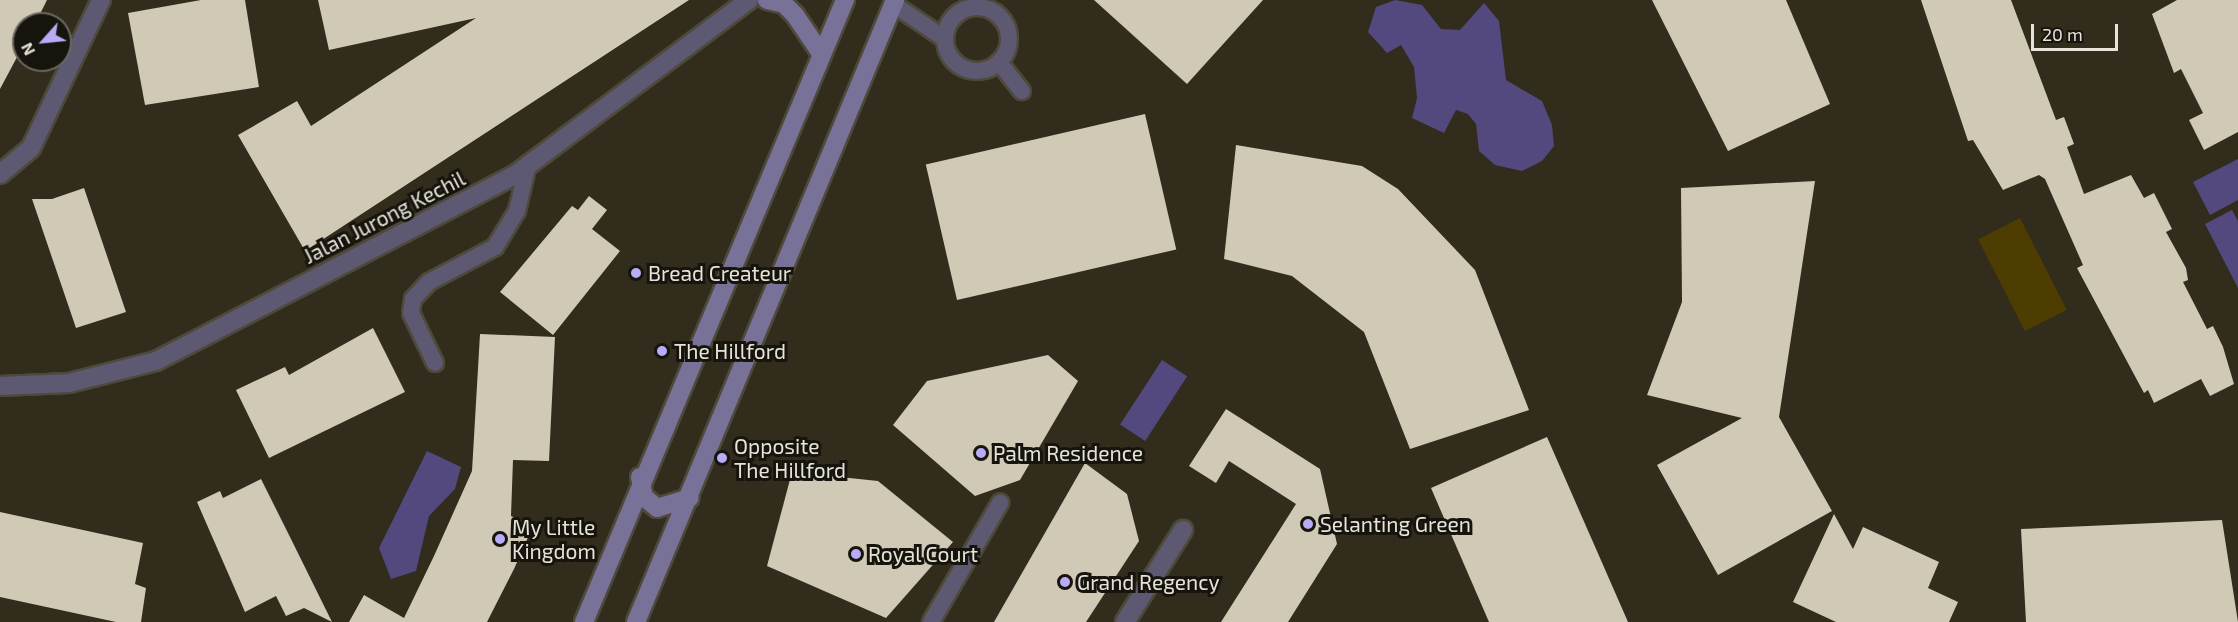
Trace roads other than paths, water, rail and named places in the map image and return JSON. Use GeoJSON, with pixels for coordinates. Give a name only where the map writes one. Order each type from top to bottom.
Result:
{"type":"FeatureCollection","features":[{"type":"Feature","properties":{"kind":"main road"},"geometry":{"type":"LineString","coordinates":[[767,0],[784,4],[795,15],[822,55]]}},
{"type":"Feature","properties":{"kind":"main road"},"geometry":{"type":"LineString","coordinates":[[584,622],[640,477],[845,0]]}},
{"type":"Feature","properties":{"kind":"main road"},"geometry":{"type":"LineString","coordinates":[[636,622],[894,2]]}},
{"type":"Feature","properties":{"kind":"main road"},"geometry":{"type":"LineString","coordinates":[[640,477],[644,497],[657,508],[689,498]]}},
{"type":"Feature","properties":{"kind":"street"},"geometry":{"type":"LineString","coordinates":[[0,174],[31,148],[101,0]]}},
{"type":"Feature","properties":{"kind":"street","name":"Jalan Jurong Kechil"},"geometry":{"type":"LineString","coordinates":[[0,386],[69,383],[156,361],[528,164],[749,0]]}},
{"type":"Feature","properties":{"kind":"street"},"geometry":{"type":"LineString","coordinates":[[1125,622],[1183,530]]}},
{"type":"Feature","properties":{"kind":"lane"},"geometry":{"type":"LineString","coordinates":[[894,2],[945,39],[954,61],[964,69],[989,69],[999,62],[1007,46],[1007,28],[990,10],[977,7],[955,16],[945,39]]}},
{"type":"Feature","properties":{"kind":"lane"},"geometry":{"type":"LineString","coordinates":[[999,62],[1022,92]]}},
{"type":"Feature","properties":{"kind":"lane"},"geometry":{"type":"LineString","coordinates":[[435,363],[411,313],[413,298],[429,282],[495,247],[517,211],[528,164]]}},
{"type":"Feature","properties":{"kind":"lane"},"geometry":{"type":"LineString","coordinates":[[931,622],[1000,503]]}},
{"type":"Feature","properties":{"kind":"place","name":"Bread Createur"},"geometry":{"type":"Point","coordinates":[636,273]}},
{"type":"Feature","properties":{"kind":"place","name":"The Hillford"},"geometry":{"type":"Point","coordinates":[662,351]}},
{"type":"Feature","properties":{"kind":"place","name":"Palm Residence"},"geometry":{"type":"Point","coordinates":[981,453]}},
{"type":"Feature","properties":{"kind":"place","name":"Opposite The Hillford"},"geometry":{"type":"Point","coordinates":[722,458]}},
{"type":"Feature","properties":{"kind":"place","name":"Selanting Green"},"geometry":{"type":"Point","coordinates":[1308,524]}},
{"type":"Feature","properties":{"kind":"place","name":"My Little Kingdom"},"geometry":{"type":"Point","coordinates":[500,539]}},
{"type":"Feature","properties":{"kind":"place","name":"Royal Court"},"geometry":{"type":"Point","coordinates":[856,554]}},
{"type":"Feature","properties":{"kind":"place","name":"Grand Regency"},"geometry":{"type":"Point","coordinates":[1065,582]}}]}
